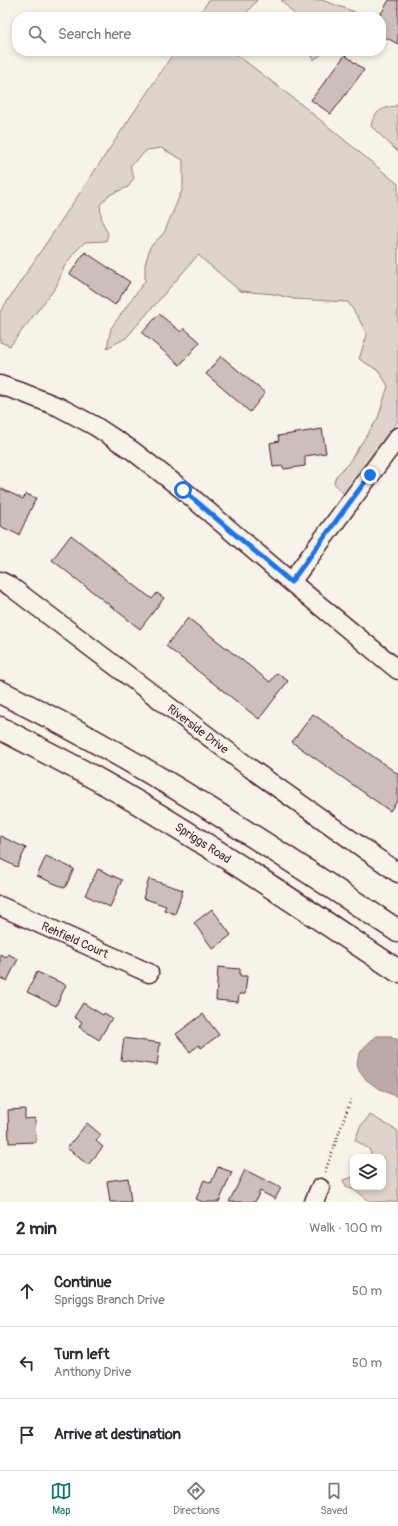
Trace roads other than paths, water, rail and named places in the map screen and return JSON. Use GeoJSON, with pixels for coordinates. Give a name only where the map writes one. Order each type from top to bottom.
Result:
{"type":"FeatureCollection","features":[{"type":"Feature","properties":{"kind":"main road"},"geometry":{"type":"LineString","coordinates":[[0,692],[36,709],[122,755],[206,806],[398,931]]}},
{"type":"Feature","properties":{"kind":"main road","name":"Spriggs Road"},"geometry":{"type":"LineString","coordinates":[[0,728],[80,770],[182,829],[398,971]]}},
{"type":"Feature","properties":{"kind":"street"},"geometry":{"type":"LineString","coordinates":[[0,386],[59,407],[96,426],[133,451],[183,490],[291,582],[398,670]]}},
{"type":"Feature","properties":{"kind":"street"},"geometry":{"type":"LineString","coordinates":[[291,582],[398,437]]}},
{"type":"Feature","properties":{"kind":"street","name":"Riverside Drive"},"geometry":{"type":"LineString","coordinates":[[0,581],[16,591],[250,768],[398,873]]}},
{"type":"Feature","properties":{"kind":"street","name":"Rehfield Court"},"geometry":{"type":"LineString","coordinates":[[0,906],[149,973]]}}]}
